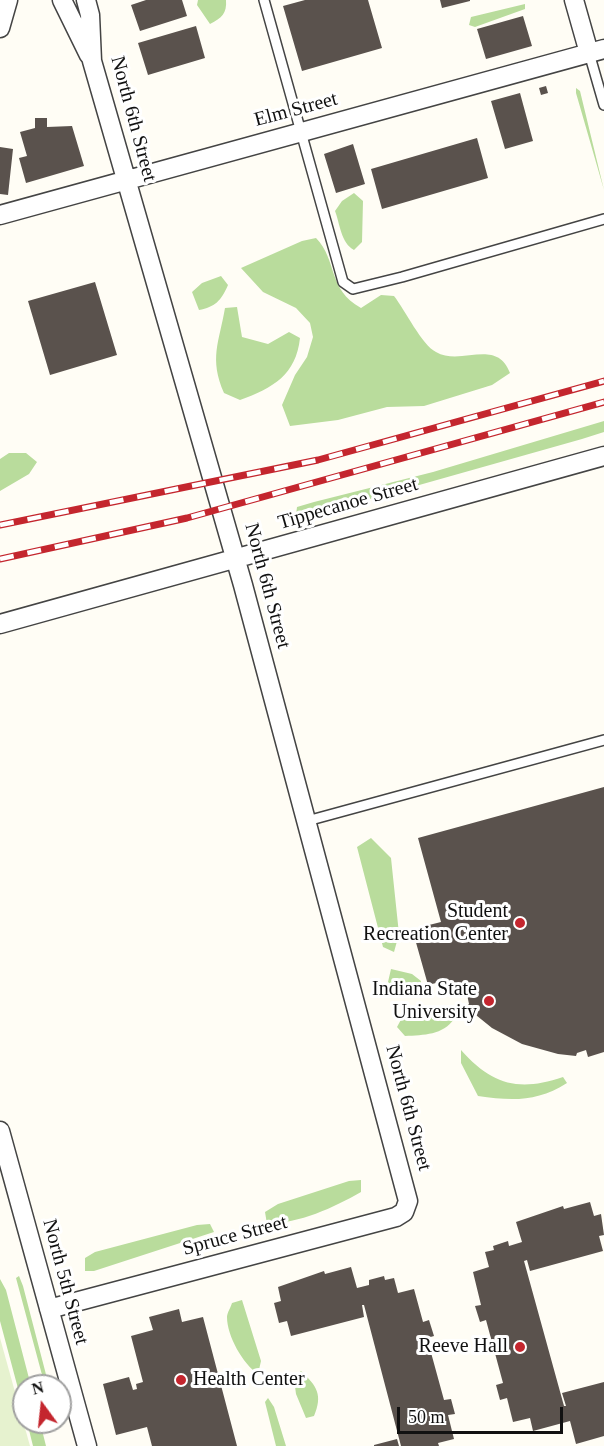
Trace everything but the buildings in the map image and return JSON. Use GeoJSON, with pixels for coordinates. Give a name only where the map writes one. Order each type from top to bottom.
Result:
{"type":"FeatureCollection","features":[{"type":"Feature","properties":{"kind":"street"},"geometry":{"type":"LineString","coordinates":[[0,28],[8,0]]}},
{"type":"Feature","properties":{"kind":"street"},"geometry":{"type":"LineString","coordinates":[[62,0],[92,61]]}},
{"type":"Feature","properties":{"kind":"street","name":"North 6th Street"},"geometry":{"type":"LineString","coordinates":[[86,0],[90,15],[92,61],[236,558],[405,1186]]}},
{"type":"Feature","properties":{"kind":"street"},"geometry":{"type":"LineString","coordinates":[[574,0],[597,51]]}},
{"type":"Feature","properties":{"kind":"street","name":"Elm Street"},"geometry":{"type":"LineString","coordinates":[[0,215],[597,51]]}},
{"type":"Feature","properties":{"kind":"street","name":"Tippecanoe Street"},"geometry":{"type":"LineString","coordinates":[[0,624],[604,456]]}},
{"type":"Feature","properties":{"kind":"street","name":"North 5th Street"},"geometry":{"type":"LineString","coordinates":[[0,1131],[87,1446]]}},
{"type":"Feature","properties":{"kind":"street","name":"Spruce Street"},"geometry":{"type":"LineString","coordinates":[[49,1309],[396,1217],[407,1208],[405,1186]]}},
{"type":"Feature","properties":{"kind":"lane"},"geometry":{"type":"LineString","coordinates":[[264,0],[343,282],[353,289],[604,219]]}},
{"type":"Feature","properties":{"kind":"lane"},"geometry":{"type":"LineString","coordinates":[[597,51],[604,105]]}},
{"type":"Feature","properties":{"kind":"lane"},"geometry":{"type":"LineString","coordinates":[[307,821],[604,740]]}},
{"type":"Feature","properties":{"kind":"green space"},"geometry":{"type":"Polygon","coordinates":[[[198,0],[226,0],[225,12],[210,24],[197,5],[198,0]]]}},
{"type":"Feature","properties":{"kind":"green space"},"geometry":{"type":"Polygon","coordinates":[[[525,4],[525,9],[475,27],[469,25],[471,17],[525,4]]]}},
{"type":"Feature","properties":{"kind":"green space"},"geometry":{"type":"Polygon","coordinates":[[[576,88],[580,91],[604,190],[576,93],[576,88]]]}},
{"type":"Feature","properties":{"kind":"green space"},"geometry":{"type":"Polygon","coordinates":[[[354,193],[363,201],[362,242],[354,250],[346,243],[335,211],[342,201],[354,193]]]}},
{"type":"Feature","properties":{"kind":"green space"},"geometry":{"type":"Polygon","coordinates":[[[316,238],[328,256],[343,292],[361,308],[381,295],[394,296],[419,335],[436,352],[456,357],[487,354],[504,362],[510,373],[492,385],[424,406],[387,407],[338,420],[290,426],[282,405],[295,375],[307,357],[313,337],[310,323],[296,308],[263,292],[241,268],[302,241],[316,238]]]}},
{"type":"Feature","properties":{"kind":"green space"},"geometry":{"type":"Polygon","coordinates":[[[221,276],[228,285],[223,295],[213,305],[199,310],[192,292],[202,283],[221,276]]]}},
{"type":"Feature","properties":{"kind":"green space"},"geometry":{"type":"Polygon","coordinates":[[[237,307],[242,337],[268,344],[289,332],[300,338],[294,362],[288,371],[272,385],[240,400],[224,393],[219,381],[216,360],[225,308],[237,307]]]}},
{"type":"Feature","properties":{"kind":"green space"},"geometry":{"type":"Polygon","coordinates":[[[604,421],[604,432],[582,439],[306,517],[296,515],[297,507],[433,472],[604,421]]]}},
{"type":"Feature","properties":{"kind":"green space"},"geometry":{"type":"Polygon","coordinates":[[[9,453],[26,453],[37,462],[29,474],[0,491],[0,459],[9,453]]]}},
{"type":"Feature","properties":{"kind":"green space"},"geometry":{"type":"Polygon","coordinates":[[[371,838],[391,858],[399,934],[394,952],[383,947],[357,847],[371,838]]]}},
{"type":"Feature","properties":{"kind":"green space"},"geometry":{"type":"Polygon","coordinates":[[[391,969],[412,974],[421,981],[421,993],[403,995],[388,982],[391,969]]]}},
{"type":"Feature","properties":{"kind":"green space"},"geometry":{"type":"Polygon","coordinates":[[[425,1007],[450,1007],[454,1019],[439,1031],[405,1036],[397,1027],[404,1014],[425,1007]]]}},
{"type":"Feature","properties":{"kind":"green space"},"geometry":{"type":"Polygon","coordinates":[[[461,1050],[484,1071],[507,1082],[533,1084],[563,1077],[567,1083],[535,1097],[502,1099],[478,1096],[461,1063],[461,1050]]]}},
{"type":"Feature","properties":{"kind":"green space"},"geometry":{"type":"Polygon","coordinates":[[[361,1180],[361,1192],[339,1204],[304,1218],[267,1224],[265,1212],[278,1204],[349,1181],[361,1180]]]}},
{"type":"Feature","properties":{"kind":"green space"},"geometry":{"type":"Polygon","coordinates":[[[210,1224],[214,1232],[94,1271],[85,1271],[85,1258],[95,1252],[197,1225],[210,1224]]]}},
{"type":"Feature","properties":{"kind":"green space"},"geometry":{"type":"Polygon","coordinates":[[[19,1276],[23,1286],[46,1374],[42,1374],[16,1278],[19,1276]]]}},
{"type":"Feature","properties":{"kind":"green space"},"geometry":{"type":"Polygon","coordinates":[[[0,1279],[6,1290],[28,1374],[14,1374],[0,1321],[0,1279]]]}},
{"type":"Feature","properties":{"kind":"green space"},"geometry":{"type":"Polygon","coordinates":[[[242,1300],[261,1361],[258,1374],[247,1364],[237,1349],[228,1324],[227,1315],[232,1303],[242,1300]]]}},
{"type":"Feature","properties":{"kind":"green space"},"geometry":{"type":"Polygon","coordinates":[[[0,1338],[12,1381],[12,1434],[27,1434],[30,1446],[0,1446],[0,1338]]]}},
{"type":"Feature","properties":{"kind":"green space"},"geometry":{"type":"Polygon","coordinates":[[[301,1371],[315,1386],[318,1396],[314,1416],[306,1418],[296,1394],[294,1379],[301,1371]]]}},
{"type":"Feature","properties":{"kind":"green space"},"geometry":{"type":"Polygon","coordinates":[[[268,1398],[274,1407],[286,1446],[276,1446],[265,1402],[268,1398]]]}},
{"type":"Feature","properties":{"kind":"green space"},"geometry":{"type":"Polygon","coordinates":[[[30,1434],[43,1434],[46,1446],[33,1446],[30,1434]]]}},
{"type":"Feature","properties":{"kind":"railway"},"geometry":{"type":"LineString","coordinates":[[0,525],[318,460],[604,381]]}},
{"type":"Feature","properties":{"kind":"railway"},"geometry":{"type":"LineString","coordinates":[[0,559],[187,518],[604,402]]}},
{"type":"Feature","properties":{"kind":"place","name":"Student Recreation Center"},"geometry":{"type":"Point","coordinates":[520,923]}},
{"type":"Feature","properties":{"kind":"place","name":"Indiana State University"},"geometry":{"type":"Point","coordinates":[489,1001]}},
{"type":"Feature","properties":{"kind":"place","name":"Reeve Hall"},"geometry":{"type":"Point","coordinates":[520,1347]}},
{"type":"Feature","properties":{"kind":"place","name":"Health Center"},"geometry":{"type":"Point","coordinates":[181,1380]}}]}
